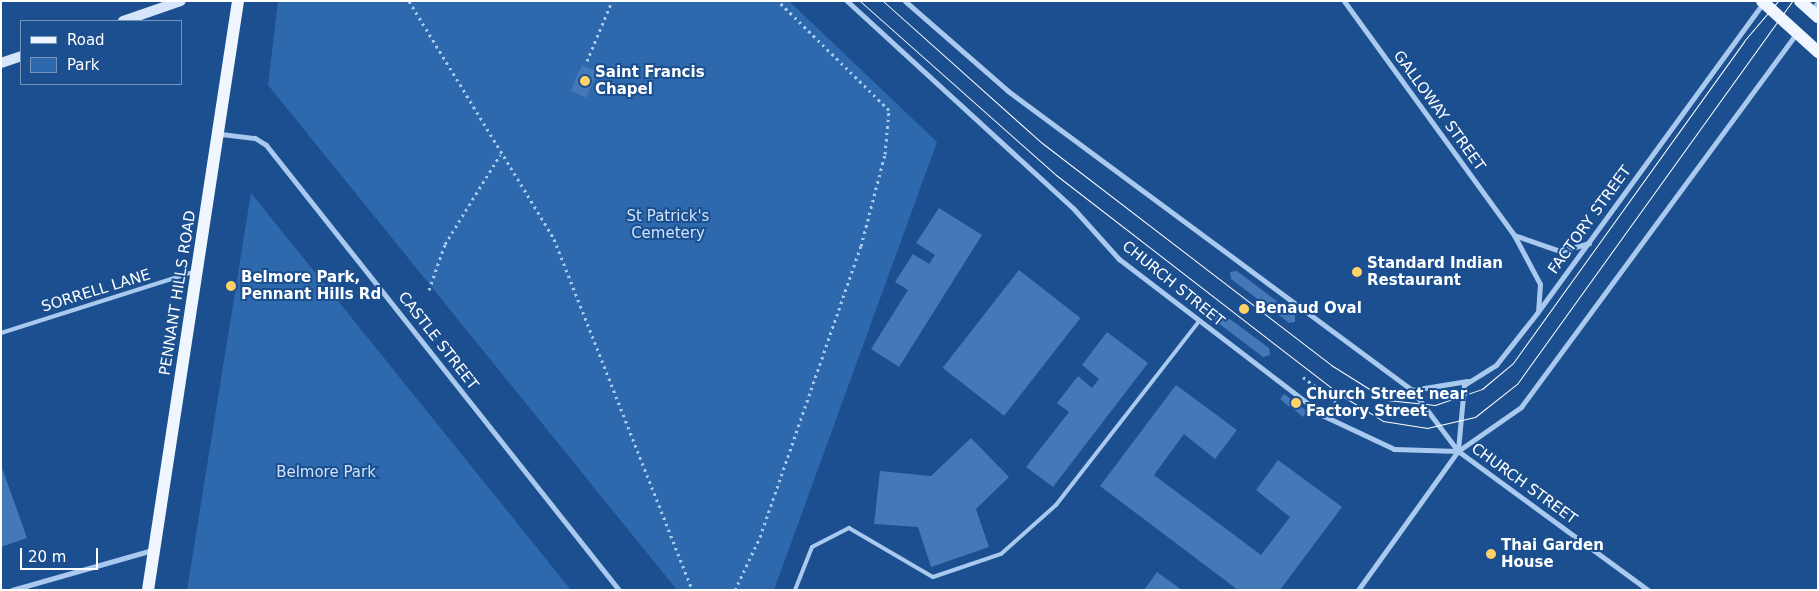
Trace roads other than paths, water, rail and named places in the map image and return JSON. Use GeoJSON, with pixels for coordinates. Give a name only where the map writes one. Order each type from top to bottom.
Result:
{"type":"FeatureCollection","features":[{"type":"Feature","properties":{"kind":"main road","name":"PENNANT HILLS ROAD"},"geometry":{"type":"LineString","coordinates":[[148,590],[197,270],[221,134],[238,1]]}},
{"type":"Feature","properties":{"kind":"main road"},"geometry":{"type":"LineString","coordinates":[[1800,1],[1815,10]]}},
{"type":"Feature","properties":{"kind":"main road"},"geometry":{"type":"LineString","coordinates":[[1763,2],[1818,52]]}},
{"type":"Feature","properties":{"kind":"street"},"geometry":{"type":"LineString","coordinates":[[126,20],[181,1]]}},
{"type":"Feature","properties":{"kind":"street","name":"CHURCH STREET"},"geometry":{"type":"LineString","coordinates":[[847,1],[1073,208],[1119,259],[1345,429],[1394,449],[1458,451]]}},
{"type":"Feature","properties":{"kind":"street","name":"CHURCH STREET"},"geometry":{"type":"LineString","coordinates":[[905,1],[1008,91],[1412,390],[1458,451],[1648,590]]}},
{"type":"Feature","properties":{"kind":"street","name":"GALLOWAY STREET"},"geometry":{"type":"LineString","coordinates":[[1344,1],[1514,235],[1540,284],[1537,313]]}},
{"type":"Feature","properties":{"kind":"street","name":"FACTORY STREET"},"geometry":{"type":"LineString","coordinates":[[1467,381],[1496,365],[1537,313],[1590,243],[1763,2]]}},
{"type":"Feature","properties":{"kind":"street"},"geometry":{"type":"LineString","coordinates":[[1358,590],[1458,451],[1522,407],[1796,34]]}},
{"type":"Feature","properties":{"kind":"street"},"geometry":{"type":"LineString","coordinates":[[1,63],[20,56]]}},
{"type":"Feature","properties":{"kind":"street","name":"CASTLE STREET"},"geometry":{"type":"LineString","coordinates":[[221,134],[255,138],[266,145],[619,590]]}},
{"type":"Feature","properties":{"kind":"street"},"geometry":{"type":"LineString","coordinates":[[1514,235],[1560,250],[1590,243]]}},
{"type":"Feature","properties":{"kind":"street"},"geometry":{"type":"LineString","coordinates":[[1412,390],[1467,381]]}},
{"type":"Feature","properties":{"kind":"street"},"geometry":{"type":"LineString","coordinates":[[1458,451],[1462,390],[1467,381]]}},
{"type":"Feature","properties":{"kind":"street"},"geometry":{"type":"LineString","coordinates":[[12,590],[155,549]]}},
{"type":"Feature","properties":{"kind":"lane","name":"SORRELL LANE"},"geometry":{"type":"LineString","coordinates":[[1,333],[197,270]]}},
{"type":"Feature","properties":{"kind":"lane"},"geometry":{"type":"LineString","coordinates":[[795,590],[812,547],[849,528],[933,577],[1001,554],[1056,505],[1199,321]]}},
{"type":"Feature","properties":{"kind":"tram line"},"geometry":{"type":"LineString","coordinates":[[860,1],[1056,175],[1339,394],[1383,421],[1427,428],[1475,417],[1517,384],[1792,1]]}},
{"type":"Feature","properties":{"kind":"tram line"},"geometry":{"type":"LineString","coordinates":[[883,1],[1042,143],[1331,365],[1387,400],[1435,405],[1482,389],[1513,363],[1744,41],[1778,1]]}},
{"type":"Feature","properties":{"kind":"place","name":"Saint Francis Chapel"},"geometry":{"type":"Point","coordinates":[585,81]}},
{"type":"Feature","properties":{"kind":"place","name":"Standard Indian Restaurant"},"geometry":{"type":"Point","coordinates":[1357,272]}},
{"type":"Feature","properties":{"kind":"place","name":"Belmore Park, Pennant Hills Rd"},"geometry":{"type":"Point","coordinates":[231,286]}},
{"type":"Feature","properties":{"kind":"place","name":"Benaud Oval"},"geometry":{"type":"Point","coordinates":[1244,309]}},
{"type":"Feature","properties":{"kind":"place","name":"Church Street near Factory Street"},"geometry":{"type":"Point","coordinates":[1296,403]}},
{"type":"Feature","properties":{"kind":"place","name":"Thai Garden House"},"geometry":{"type":"Point","coordinates":[1491,554]}},
{"type":"Feature","properties":{"kind":"park label","name":"St Patrick's Cemetery"},"geometry":{"type":"Point","coordinates":[668,224]}},
{"type":"Feature","properties":{"kind":"park label","name":"Belmore Park"},"geometry":{"type":"Point","coordinates":[326,473]}}]}
